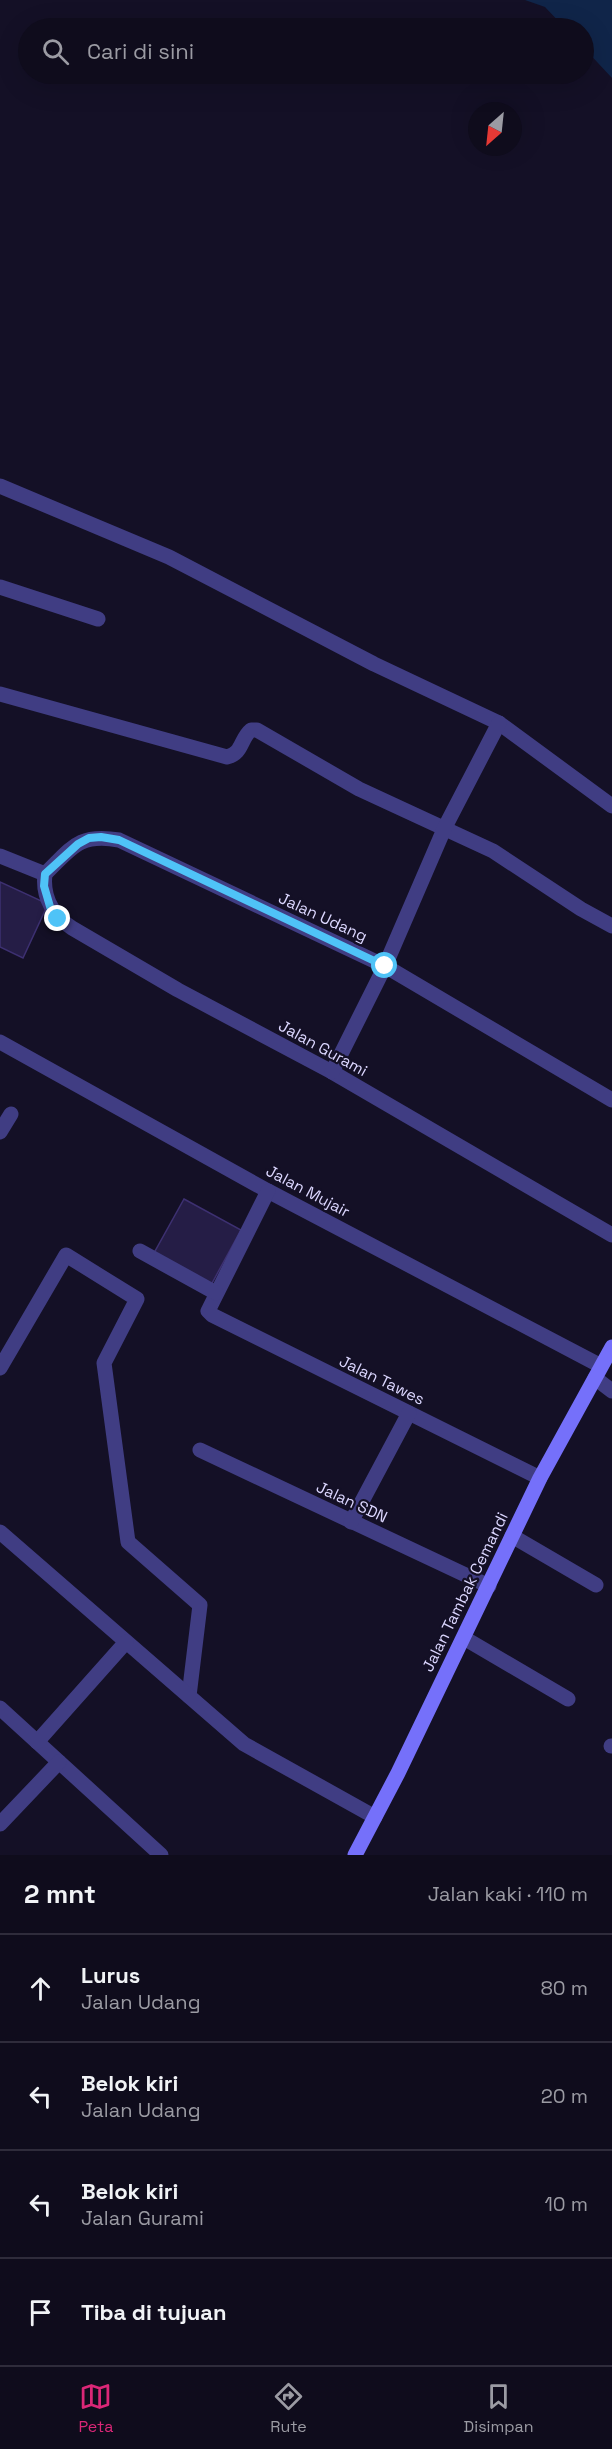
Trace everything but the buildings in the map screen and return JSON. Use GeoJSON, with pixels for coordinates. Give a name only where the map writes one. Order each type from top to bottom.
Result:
{"type":"FeatureCollection","features":[{"type":"Feature","properties":{"kind":"street"},"geometry":{"type":"LineString","coordinates":[[0,486],[169,557],[374,664],[499,723],[612,806]]}},
{"type":"Feature","properties":{"kind":"street"},"geometry":{"type":"LineString","coordinates":[[0,587],[98,619]]}},
{"type":"Feature","properties":{"kind":"street"},"geometry":{"type":"LineString","coordinates":[[0,694],[227,757],[234,755],[240,749],[247,733],[257,730],[359,789],[494,851],[581,909],[612,926]]}},
{"type":"Feature","properties":{"kind":"street"},"geometry":{"type":"LineString","coordinates":[[332,1072],[385,966],[445,827],[499,723]]}},
{"type":"Feature","properties":{"kind":"street","name":"Jalan Udang"},"geometry":{"type":"LineString","coordinates":[[45,874],[78,844],[89,838],[119,840],[385,966],[612,1100]]}},
{"type":"Feature","properties":{"kind":"street"},"geometry":{"type":"LineString","coordinates":[[0,856],[45,874]]}},
{"type":"Feature","properties":{"kind":"street","name":"Jalan Gurami"},"geometry":{"type":"LineString","coordinates":[[45,874],[44,886],[51,910],[58,919],[178,990],[332,1072],[612,1235]]}},
{"type":"Feature","properties":{"kind":"street","name":"Jalan Mujair"},"geometry":{"type":"LineString","coordinates":[[0,1042],[598,1372],[612,1391]]}},
{"type":"Feature","properties":{"kind":"street"},"geometry":{"type":"LineString","coordinates":[[0,1132],[11,1113]]}},
{"type":"Feature","properties":{"kind":"street"},"geometry":{"type":"LineString","coordinates":[[140,1251],[216,1293],[268,1191]]}},
{"type":"Feature","properties":{"kind":"street"},"geometry":{"type":"LineString","coordinates":[[0,1368],[66,1255],[136,1299],[104,1364],[128,1542],[200,1605],[189,1696]]}},
{"type":"Feature","properties":{"kind":"street","name":"Jalan Tawes"},"geometry":{"type":"LineString","coordinates":[[216,1293],[208,1311],[212,1315],[540,1478]]}},
{"type":"Feature","properties":{"kind":"street","name":"Jalan Tambak Cemandi"},"geometry":{"type":"LineString","coordinates":[[355,1855],[464,1638],[540,1478],[612,1347]]}},
{"type":"Feature","properties":{"kind":"street"},"geometry":{"type":"LineString","coordinates":[[351,1522],[409,1413]]}},
{"type":"Feature","properties":{"kind":"street","name":"Jalan SDN"},"geometry":{"type":"LineString","coordinates":[[200,1450],[489,1586]]}},
{"type":"Feature","properties":{"kind":"street"},"geometry":{"type":"LineString","coordinates":[[0,1533],[243,1744],[375,1816]]}},
{"type":"Feature","properties":{"kind":"street"},"geometry":{"type":"LineString","coordinates":[[512,1536],[596,1585]]}},
{"type":"Feature","properties":{"kind":"street"},"geometry":{"type":"LineString","coordinates":[[464,1638],[568,1699]]}},
{"type":"Feature","properties":{"kind":"street"},"geometry":{"type":"LineString","coordinates":[[37,1742],[126,1642]]}},
{"type":"Feature","properties":{"kind":"street"},"geometry":{"type":"LineString","coordinates":[[0,1708],[161,1855]]}},
{"type":"Feature","properties":{"kind":"street"},"geometry":{"type":"LineString","coordinates":[[0,1824],[59,1762]]}},
{"type":"Feature","properties":{"kind":"water"},"geometry":{"type":"Polygon","coordinates":[[[525,0],[612,0],[612,78],[594,59],[594,18],[555,18],[545,7],[525,0]]]}},
{"type":"Feature","properties":{"kind":"route"},"geometry":{"type":"LineString","coordinates":[[58,919],[51,910],[44,886],[45,874],[78,844],[89,838],[101,837],[119,840],[385,966]]}}]}
